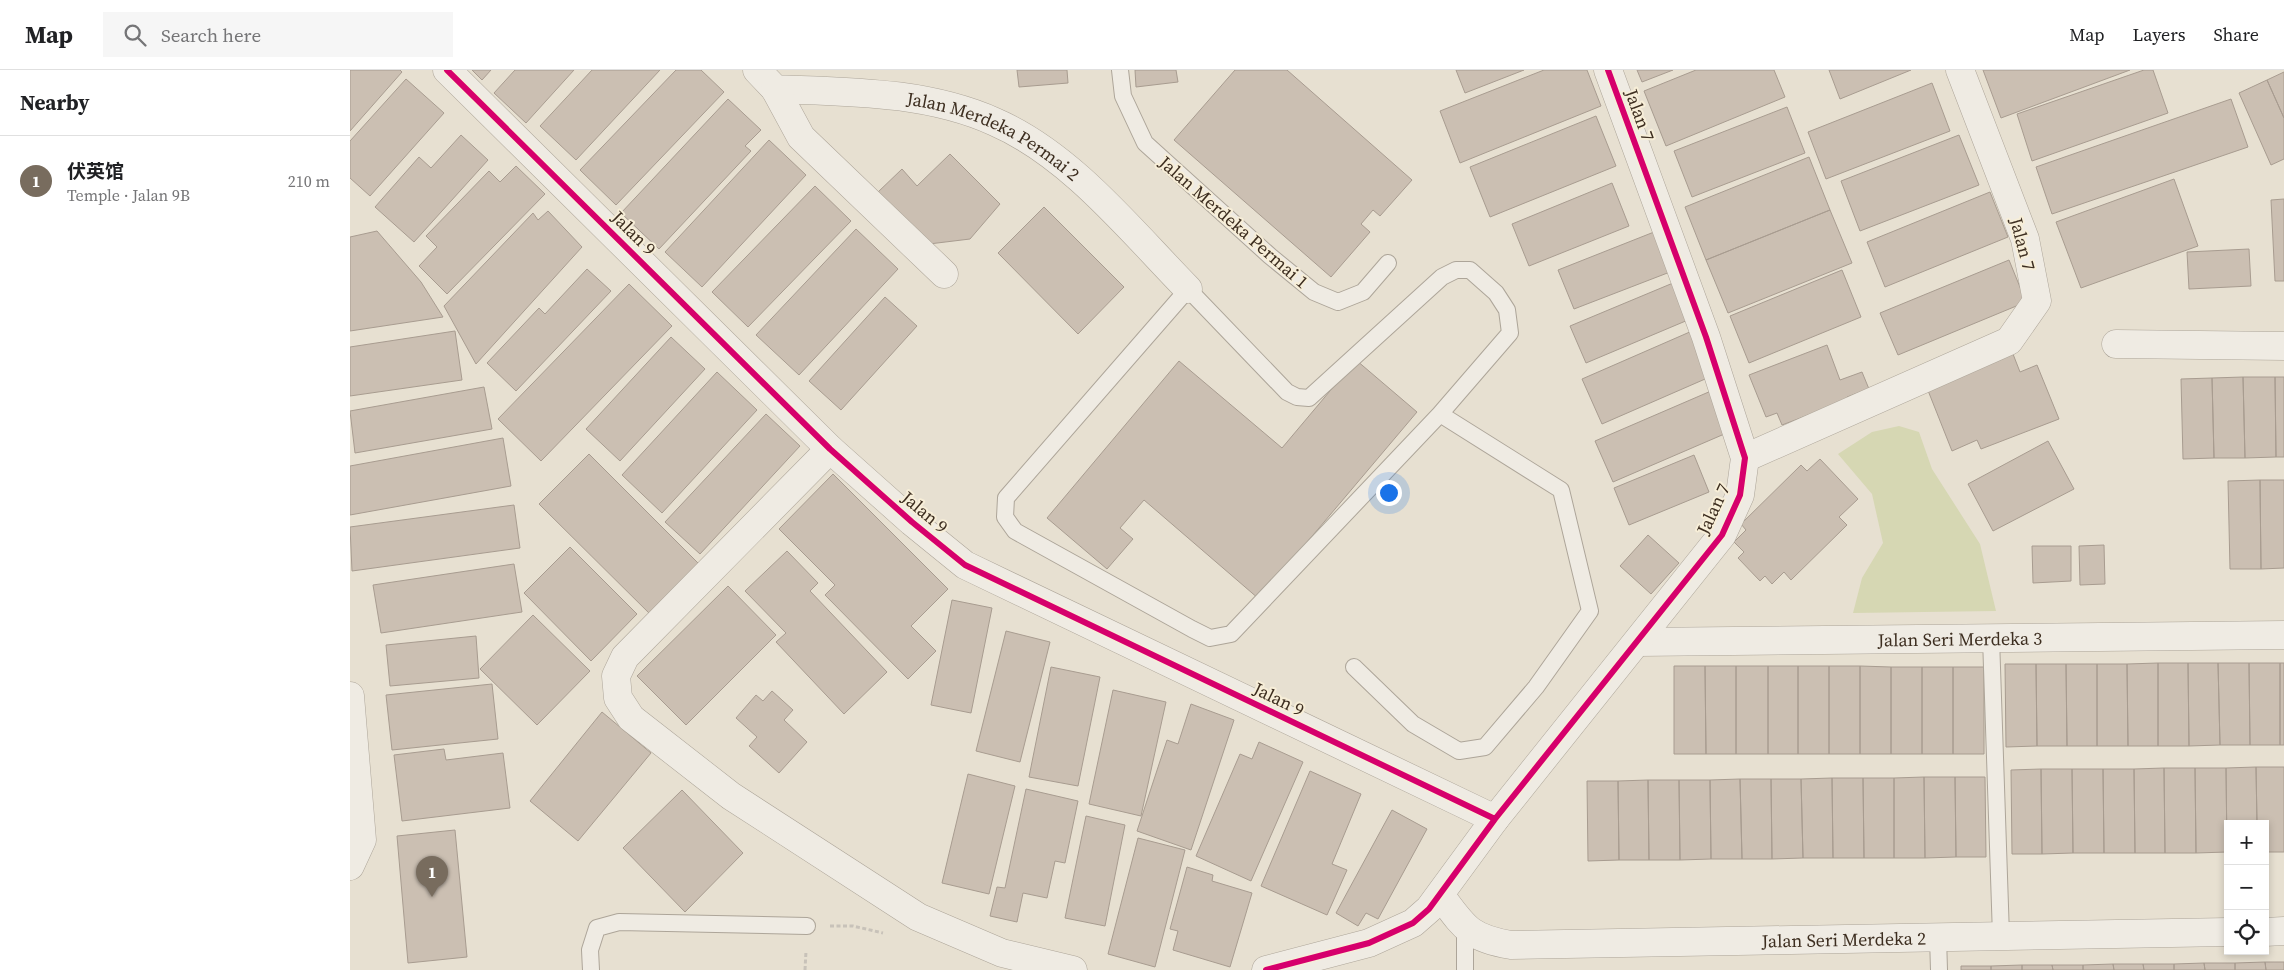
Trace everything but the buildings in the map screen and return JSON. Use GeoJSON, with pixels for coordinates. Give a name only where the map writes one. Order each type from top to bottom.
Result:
{"type":"FeatureCollection","features":[{"type":"Feature","properties":{"kind":"street","name":"Jalan 9"},"geometry":{"type":"LineString","coordinates":[[447,70],[830,449],[912,522],[965,565],[1496,819]]}},
{"type":"Feature","properties":{"kind":"street","name":"Jalan 7"},"geometry":{"type":"LineString","coordinates":[[1266,970],[1317,958],[1391,935],[1413,923],[1441,896],[1496,819],[1722,535],[1740,494],[1745,458],[1706,338],[1608,70]]}},
{"type":"Feature","properties":{"kind":"street","name":"Jalan 7"},"geometry":{"type":"LineString","coordinates":[[1745,458],[2009,341],[2036,301],[2025,239],[1960,70]]}},
{"type":"Feature","properties":{"kind":"street"},"geometry":{"type":"LineString","coordinates":[[766,79],[801,137],[944,274]]}},
{"type":"Feature","properties":{"kind":"street","name":"Jalan Merdeka Permai 2"},"geometry":{"type":"LineString","coordinates":[[766,79],[878,93],[941,104],[994,121],[1036,144],[1080,179],[1188,289]]}},
{"type":"Feature","properties":{"kind":"street"},"geometry":{"type":"LineString","coordinates":[[2116,344],[2284,346]]}},
{"type":"Feature","properties":{"kind":"street"},"geometry":{"type":"LineString","coordinates":[[830,449],[625,657],[616,676],[618,698],[631,718],[730,796],[918,917],[1002,953],[1073,970]]}},
{"type":"Feature","properties":{"kind":"street","name":"Jalan Seri Merdeka 3"},"geometry":{"type":"LineString","coordinates":[[1638,642],[2284,635]]}},
{"type":"Feature","properties":{"kind":"street"},"geometry":{"type":"LineString","coordinates":[[350,696],[362,840],[350,866]]}},
{"type":"Feature","properties":{"kind":"street","name":"Jalan Seri Merdeka 2"},"geometry":{"type":"LineString","coordinates":[[1441,896],[1465,928],[1490,942],[1511,945],[2224,932]]}},
{"type":"Feature","properties":{"kind":"street"},"geometry":{"type":"LineString","coordinates":[[2269,932],[2284,932]]}},
{"type":"Feature","properties":{"kind":"lane","name":"Jalan Merdeka Permai 1"},"geometry":{"type":"LineString","coordinates":[[1120,70],[1123,96],[1145,143],[1270,256],[1314,292],[1338,302],[1363,292],[1388,263]]}},
{"type":"Feature","properties":{"kind":"lane"},"geometry":{"type":"LineString","coordinates":[[1456,270],[1470,270],[1496,293],[1507,310],[1510,333],[1440,414],[1231,634],[1210,638],[1015,531],[1005,517],[1006,498],[1188,289],[1287,392],[1297,397],[1309,398],[1442,277],[1456,270]]}},
{"type":"Feature","properties":{"kind":"lane"},"geometry":{"type":"LineString","coordinates":[[1354,667],[1412,724],[1459,751],[1485,747],[1536,687],[1590,611],[1561,490],[1440,414]]}},
{"type":"Feature","properties":{"kind":"lane"},"geometry":{"type":"LineString","coordinates":[[1991,638],[2001,936]]}},
{"type":"Feature","properties":{"kind":"lane"},"geometry":{"type":"LineString","coordinates":[[590,970],[590,950],[597,928],[619,922],[807,926]]}},
{"type":"Feature","properties":{"kind":"lane"},"geometry":{"type":"LineString","coordinates":[[1465,928],[1465,970]]}},
{"type":"Feature","properties":{"kind":"lane"},"geometry":{"type":"LineString","coordinates":[[1938,937],[1939,970]]}},
{"type":"Feature","properties":{"kind":"green space"},"geometry":{"type":"Polygon","coordinates":[[[1899,426],[1919,432],[1932,469],[1980,544],[1996,611],[1853,613],[1862,578],[1883,543],[1872,494],[1838,454],[1872,432],[1899,426]]]}},
{"type":"Feature","properties":{"kind":"cycle path"},"geometry":{"type":"LineString","coordinates":[[447,70],[830,449],[912,522],[965,565],[1495,819]]}},
{"type":"Feature","properties":{"kind":"cycle path"},"geometry":{"type":"LineString","coordinates":[[1266,970],[1369,943],[1413,923],[1429,909],[1495,819],[1722,535],[1740,495],[1745,458],[1706,337],[1608,70]]}},
{"type":"Feature","properties":{"kind":"place","name":"伏英馆"},"geometry":{"type":"Point","coordinates":[432,897]}}]}
